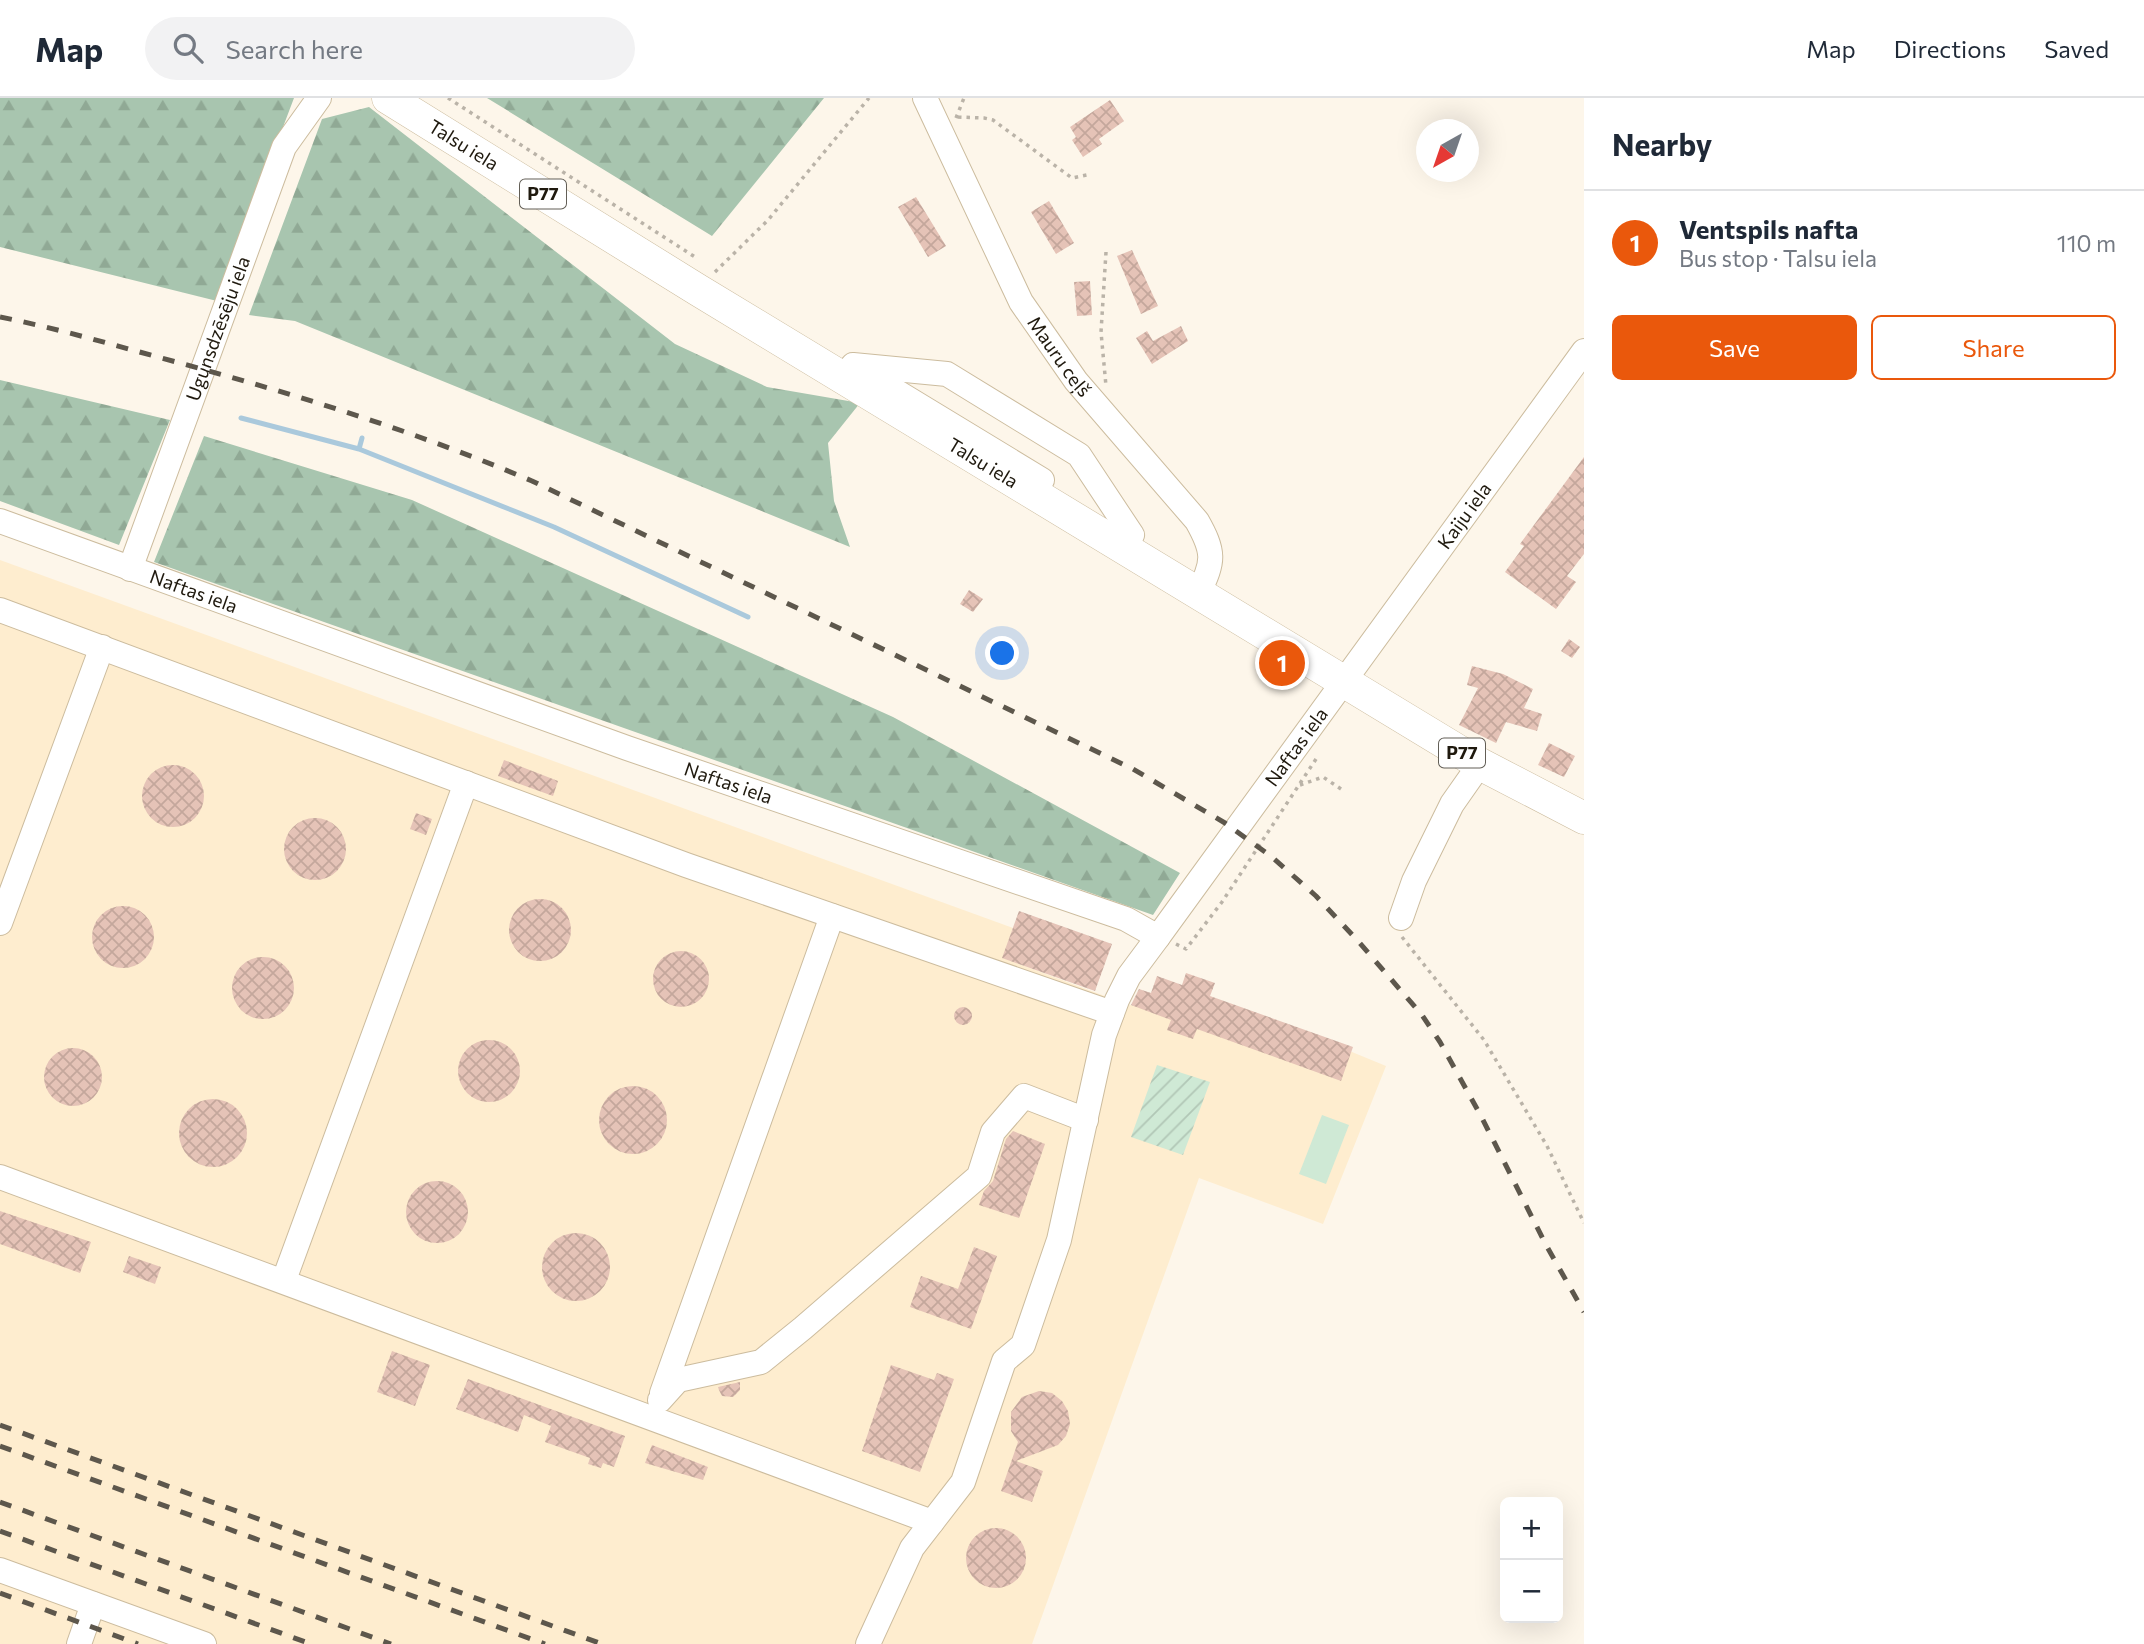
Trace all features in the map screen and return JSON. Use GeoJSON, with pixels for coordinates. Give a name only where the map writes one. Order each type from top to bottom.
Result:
{"type":"FeatureCollection","features":[{"type":"Feature","properties":{"kind":"main road","name":"Talsu iela"},"geometry":{"type":"LineString","coordinates":[[388,98],[698,290],[849,372],[1128,542],[1198,593],[1343,682],[1480,764],[1584,818]]}},
{"type":"Feature","properties":{"kind":"street","name":"Ugunsdzēsēju iela"},"geometry":{"type":"LineString","coordinates":[[130,569],[284,147],[319,98]]}},
{"type":"Feature","properties":{"kind":"street","name":"Mauru ceļš"},"geometry":{"type":"LineString","coordinates":[[925,98],[1021,302],[1076,381],[1197,520],[1210,544],[1210,572],[1198,593]]}},
{"type":"Feature","properties":{"kind":"street","name":"Kaiju iela"},"geometry":{"type":"LineString","coordinates":[[1343,682],[1584,351]]}},
{"type":"Feature","properties":{"kind":"street"},"geometry":{"type":"LineString","coordinates":[[849,372],[947,374],[1079,455],[1128,542]]}},
{"type":"Feature","properties":{"kind":"street","name":"Naftas iela"},"geometry":{"type":"LineString","coordinates":[[0,521],[627,748],[1126,919],[1158,937],[1343,682]]}},
{"type":"Feature","properties":{"kind":"street"},"geometry":{"type":"LineString","coordinates":[[0,610],[686,866],[1112,1013]]}},
{"type":"Feature","properties":{"kind":"street"},"geometry":{"type":"LineString","coordinates":[[0,923],[102,648]]}},
{"type":"Feature","properties":{"kind":"street"},"geometry":{"type":"LineString","coordinates":[[1401,918],[1414,881],[1452,804],[1480,764]]}},
{"type":"Feature","properties":{"kind":"street"},"geometry":{"type":"LineString","coordinates":[[284,1280],[466,783]]}},
{"type":"Feature","properties":{"kind":"street"},"geometry":{"type":"LineString","coordinates":[[656,1409],[832,916]]}},
{"type":"Feature","properties":{"kind":"street"},"geometry":{"type":"LineString","coordinates":[[867,1644],[912,1548],[962,1482],[1004,1361],[1023,1345],[1059,1240],[1104,1035],[1129,976],[1158,937]]}},
{"type":"Feature","properties":{"kind":"street"},"geometry":{"type":"LineString","coordinates":[[656,1409],[678,1380],[761,1362],[803,1328],[979,1176],[993,1132],[1024,1096],[1086,1120]]}},
{"type":"Feature","properties":{"kind":"street"},"geometry":{"type":"LineString","coordinates":[[0,1177],[284,1280],[656,1409],[932,1522]]}},
{"type":"Feature","properties":{"kind":"street"},"geometry":{"type":"LineString","coordinates":[[0,1570],[204,1644]]}},
{"type":"Feature","properties":{"kind":"street"},"geometry":{"type":"LineString","coordinates":[[79,1644],[93,1604]]}},
{"type":"Feature","properties":{"kind":"path"},"geometry":{"type":"LineString","coordinates":[[698,290],[768,220],[869,98]]}},
{"type":"Feature","properties":{"kind":"path"},"geometry":{"type":"LineString","coordinates":[[958,117],[993,120],[1072,178],[1091,174]]}},
{"type":"Feature","properties":{"kind":"path"},"geometry":{"type":"LineString","coordinates":[[1104,413],[1107,380],[1101,331],[1106,252]]}},
{"type":"Feature","properties":{"kind":"path"},"geometry":{"type":"LineString","coordinates":[[1158,937],[1186,949],[1222,902],[1320,753]]}},
{"type":"Feature","properties":{"kind":"path"},"geometry":{"type":"LineString","coordinates":[[1298,786],[1323,778],[1341,789]]}},
{"type":"Feature","properties":{"kind":"path"},"geometry":{"type":"LineString","coordinates":[[1401,918],[1397,930],[1484,1040],[1547,1146],[1584,1223]]}},
{"type":"Feature","properties":{"kind":"shaded area"},"geometry":{"type":"Polygon","coordinates":[[[0,560],[1013,928],[1003,958],[1126,1004],[1352,1052],[1386,1066],[1323,1224],[1199,1178],[1032,1644],[0,1644],[0,560]]]}},
{"type":"Feature","properties":{"kind":"green space"},"geometry":{"type":"Polygon","coordinates":[[[0,98],[294,98],[217,301],[0,247],[0,98]]]}},
{"type":"Feature","properties":{"kind":"green space"},"geometry":{"type":"Polygon","coordinates":[[[487,98],[824,98],[712,236],[487,98]]]}},
{"type":"Feature","properties":{"kind":"green space"},"geometry":{"type":"Polygon","coordinates":[[[369,107],[675,344],[767,387],[860,403],[828,443],[834,501],[850,547],[295,321],[249,315],[322,119],[369,107]]]}},
{"type":"Feature","properties":{"kind":"green space"},"geometry":{"type":"Polygon","coordinates":[[[0,380],[170,420],[119,545],[0,501],[0,380]]]}},
{"type":"Feature","properties":{"kind":"green space"},"geometry":{"type":"Polygon","coordinates":[[[204,436],[412,500],[893,717],[1180,873],[1153,915],[154,562],[204,436]]]}},
{"type":"Feature","properties":{"kind":"green space"},"geometry":{"type":"Polygon","coordinates":[[[1157,1065],[1210,1082],[1183,1155],[1131,1137],[1157,1065]]]}},
{"type":"Feature","properties":{"kind":"green space"},"geometry":{"type":"Polygon","coordinates":[[[1322,1115],[1349,1125],[1326,1184],[1299,1174],[1322,1115]]]}},
{"type":"Feature","properties":{"kind":"building"},"geometry":{"type":"Polygon","coordinates":[[[1110,100],[1124,121],[1099,139],[1102,144],[1083,157],[1072,140],[1076,137],[1070,127],[1110,100]]]}},
{"type":"Feature","properties":{"kind":"building"},"geometry":{"type":"Polygon","coordinates":[[[916,197],[946,246],[928,257],[898,207],[916,197]]]}},
{"type":"Feature","properties":{"kind":"building"},"geometry":{"type":"Polygon","coordinates":[[[1049,201],[1074,243],[1056,254],[1031,212],[1049,201]]]}},
{"type":"Feature","properties":{"kind":"building"},"geometry":{"type":"Polygon","coordinates":[[[1132,250],[1158,306],[1141,314],[1117,256],[1132,250]]]}},
{"type":"Feature","properties":{"kind":"building"},"geometry":{"type":"Polygon","coordinates":[[[1090,281],[1092,315],[1077,316],[1074,282],[1090,281]]]}},
{"type":"Feature","properties":{"kind":"building"},"geometry":{"type":"Polygon","coordinates":[[[1181,326],[1188,341],[1152,364],[1136,338],[1147,331],[1153,341],[1181,326]]]}},
{"type":"Feature","properties":{"kind":"building"},"geometry":{"type":"Polygon","coordinates":[[[1584,457],[1584,554],[1567,576],[1576,582],[1556,609],[1505,572],[1524,546],[1520,544],[1584,457]]]}},
{"type":"Feature","properties":{"kind":"building"},"geometry":{"type":"Polygon","coordinates":[[[969,590],[983,599],[973,612],[960,604],[969,590]]]}},
{"type":"Feature","properties":{"kind":"building"},"geometry":{"type":"Polygon","coordinates":[[[1569,639],[1580,647],[1572,658],[1561,651],[1569,639]]]}},
{"type":"Feature","properties":{"kind":"building"},"geometry":{"type":"Polygon","coordinates":[[[1472,666],[1503,674],[1533,689],[1524,708],[1542,714],[1537,731],[1506,722],[1496,743],[1459,725],[1478,688],[1467,685],[1472,666]]]}},
{"type":"Feature","properties":{"kind":"building"},"geometry":{"type":"Polygon","coordinates":[[[1549,743],[1575,756],[1564,777],[1538,765],[1549,743]]]}},
{"type":"Feature","properties":{"kind":"building"},"geometry":{"type":"Polygon","coordinates":[[[504,760],[558,781],[553,796],[498,776],[504,760]]]}},
{"type":"Feature","properties":{"kind":"building"},"geometry":{"type":"Polygon","coordinates":[[[167,765],[179,765],[195,774],[202,784],[202,808],[195,818],[179,827],[167,827],[156,822],[147,813],[142,802],[142,790],[147,779],[156,770],[167,765]]]}},
{"type":"Feature","properties":{"kind":"building"},"geometry":{"type":"Polygon","coordinates":[[[416,813],[432,819],[426,835],[410,829],[416,813]]]}},
{"type":"Feature","properties":{"kind":"building"},"geometry":{"type":"Polygon","coordinates":[[[309,818],[321,818],[337,827],[344,837],[344,861],[337,871],[321,880],[309,880],[298,875],[289,866],[284,855],[284,843],[289,832],[298,823],[309,818]]]}},
{"type":"Feature","properties":{"kind":"building"},"geometry":{"type":"Polygon","coordinates":[[[534,899],[546,899],[562,908],[569,918],[569,942],[562,952],[546,961],[534,961],[523,956],[514,947],[509,936],[509,924],[514,913],[523,904],[534,899]]]}},
{"type":"Feature","properties":{"kind":"building"},"geometry":{"type":"Polygon","coordinates":[[[117,906],[129,906],[145,915],[152,925],[152,949],[145,959],[129,968],[117,968],[106,963],[97,954],[92,943],[92,931],[97,920],[106,911],[117,906]]]}},
{"type":"Feature","properties":{"kind":"building"},"geometry":{"type":"Polygon","coordinates":[[[1019,911],[1112,944],[1095,991],[1002,958],[1019,911]]]}},
{"type":"Feature","properties":{"kind":"building"},"geometry":{"type":"Polygon","coordinates":[[[681,951],[692,953],[701,959],[707,968],[707,990],[701,999],[692,1005],[681,1007],[670,1005],[661,999],[655,990],[653,979],[655,968],[661,959],[670,953],[681,951]]]}},
{"type":"Feature","properties":{"kind":"building"},"geometry":{"type":"Polygon","coordinates":[[[257,957],[269,957],[285,966],[292,976],[292,1000],[285,1010],[269,1019],[257,1019],[246,1014],[237,1005],[232,994],[232,982],[237,971],[246,962],[257,957]]]}},
{"type":"Feature","properties":{"kind":"building"},"geometry":{"type":"Polygon","coordinates":[[[1186,973],[1215,983],[1210,996],[1353,1047],[1341,1081],[1197,1029],[1193,1039],[1167,1030],[1171,1020],[1131,1005],[1139,989],[1151,993],[1157,976],[1182,985],[1186,973]]]}},
{"type":"Feature","properties":{"kind":"building"},"geometry":{"type":"Polygon","coordinates":[[[959,1007],[967,1007],[972,1016],[970,1023],[959,1025],[954,1020],[954,1012],[959,1007]]]}},
{"type":"Feature","properties":{"kind":"building"},"geometry":{"type":"Polygon","coordinates":[[[483,1040],[495,1040],[511,1049],[518,1059],[518,1083],[511,1093],[495,1102],[483,1102],[472,1097],[463,1088],[458,1077],[458,1065],[463,1054],[472,1045],[483,1040]]]}},
{"type":"Feature","properties":{"kind":"building"},"geometry":{"type":"Polygon","coordinates":[[[73,1048],[84,1050],[97,1061],[102,1077],[100,1088],[89,1101],[73,1106],[62,1104],[49,1093],[44,1077],[46,1066],[57,1053],[73,1048]]]}},
{"type":"Feature","properties":{"kind":"building"},"geometry":{"type":"Polygon","coordinates":[[[640,1086],[661,1101],[667,1113],[665,1133],[657,1144],[640,1154],[626,1154],[609,1144],[601,1133],[599,1113],[609,1096],[620,1088],[640,1086]]]}},
{"type":"Feature","properties":{"kind":"building"},"geometry":{"type":"Polygon","coordinates":[[[206,1099],[220,1099],[232,1104],[242,1114],[247,1133],[242,1152],[232,1162],[220,1167],[206,1167],[194,1162],[184,1152],[179,1140],[179,1126],[184,1114],[194,1104],[206,1099]]]}},
{"type":"Feature","properties":{"kind":"building"},"geometry":{"type":"Polygon","coordinates":[[[1013,1131],[1045,1144],[1019,1218],[979,1205],[984,1191],[993,1181],[1006,1139],[1013,1131]]]}},
{"type":"Feature","properties":{"kind":"building"},"geometry":{"type":"Polygon","coordinates":[[[431,1181],[443,1181],[459,1190],[466,1200],[466,1224],[459,1234],[443,1243],[431,1243],[420,1238],[411,1229],[406,1218],[406,1206],[411,1195],[420,1186],[431,1181]]]}},
{"type":"Feature","properties":{"kind":"building"},"geometry":{"type":"Polygon","coordinates":[[[0,1211],[91,1242],[80,1273],[0,1244],[0,1211]]]}},
{"type":"Feature","properties":{"kind":"building"},"geometry":{"type":"Polygon","coordinates":[[[583,1233],[604,1248],[610,1260],[608,1280],[600,1291],[583,1301],[569,1301],[552,1291],[544,1280],[542,1260],[552,1243],[563,1235],[583,1233]]]}},
{"type":"Feature","properties":{"kind":"building"},"geometry":{"type":"Polygon","coordinates":[[[974,1247],[997,1256],[971,1329],[910,1307],[921,1276],[958,1289],[974,1247]]]}},
{"type":"Feature","properties":{"kind":"building"},"geometry":{"type":"Polygon","coordinates":[[[129,1256],[161,1267],[155,1284],[123,1272],[129,1256]]]}},
{"type":"Feature","properties":{"kind":"building"},"geometry":{"type":"Polygon","coordinates":[[[392,1351],[430,1365],[415,1406],[377,1392],[392,1351]]]}},
{"type":"Feature","properties":{"kind":"building"},"geometry":{"type":"Polygon","coordinates":[[[891,1365],[934,1380],[937,1373],[954,1379],[920,1472],[862,1451],[891,1365]]]}},
{"type":"Feature","properties":{"kind":"building"},"geometry":{"type":"Polygon","coordinates":[[[468,1379],[625,1436],[614,1467],[603,1463],[601,1468],[588,1464],[590,1458],[545,1442],[551,1426],[524,1415],[518,1432],[456,1409],[468,1379]]]}},
{"type":"Feature","properties":{"kind":"building"},"geometry":{"type":"Polygon","coordinates":[[[740,1382],[740,1390],[733,1397],[722,1396],[718,1387],[740,1382]]]}},
{"type":"Feature","properties":{"kind":"building"},"geometry":{"type":"Polygon","coordinates":[[[1039,1391],[1052,1393],[1062,1401],[1068,1411],[1070,1424],[1066,1436],[1058,1445],[1016,1461],[1043,1471],[1032,1502],[1001,1491],[1018,1442],[1011,1431],[1011,1412],[1022,1397],[1039,1391]]]}},
{"type":"Feature","properties":{"kind":"building"},"geometry":{"type":"Polygon","coordinates":[[[652,1445],[708,1467],[703,1480],[645,1463],[652,1445]]]}},
{"type":"Feature","properties":{"kind":"building"},"geometry":{"type":"Polygon","coordinates":[[[990,1528],[1002,1528],[1021,1541],[1026,1558],[1024,1570],[1013,1583],[1002,1588],[990,1588],[971,1575],[966,1564],[966,1552],[979,1533],[990,1528]]]}},
{"type":"Feature","properties":{"kind":"waterway"},"geometry":{"type":"LineString","coordinates":[[241,418],[359,449],[554,527],[748,617]]}},
{"type":"Feature","properties":{"kind":"waterway"},"geometry":{"type":"LineString","coordinates":[[359,449],[362,438]]}},
{"type":"Feature","properties":{"kind":"railway"},"geometry":{"type":"LineString","coordinates":[[0,317],[90,338],[314,402],[489,463],[532,481],[1133,769],[1225,823],[1272,857],[1316,896],[1422,1015],[1481,1116],[1546,1245],[1584,1312]]}},
{"type":"Feature","properties":{"kind":"railway"},"geometry":{"type":"LineString","coordinates":[[0,1425],[602,1644]]}},
{"type":"Feature","properties":{"kind":"railway"},"geometry":{"type":"LineString","coordinates":[[0,1446],[545,1644]]}},
{"type":"Feature","properties":{"kind":"railway"},"geometry":{"type":"LineString","coordinates":[[0,1502],[391,1644]]}},
{"type":"Feature","properties":{"kind":"railway"},"geometry":{"type":"LineString","coordinates":[[0,1531],[311,1644]]}},
{"type":"Feature","properties":{"kind":"railway"},"geometry":{"type":"LineString","coordinates":[[0,1593],[138,1644]]}},
{"type":"Feature","properties":{"kind":"place","name":"Ventspils nafta"},"geometry":{"type":"Point","coordinates":[1282,663]}}]}
